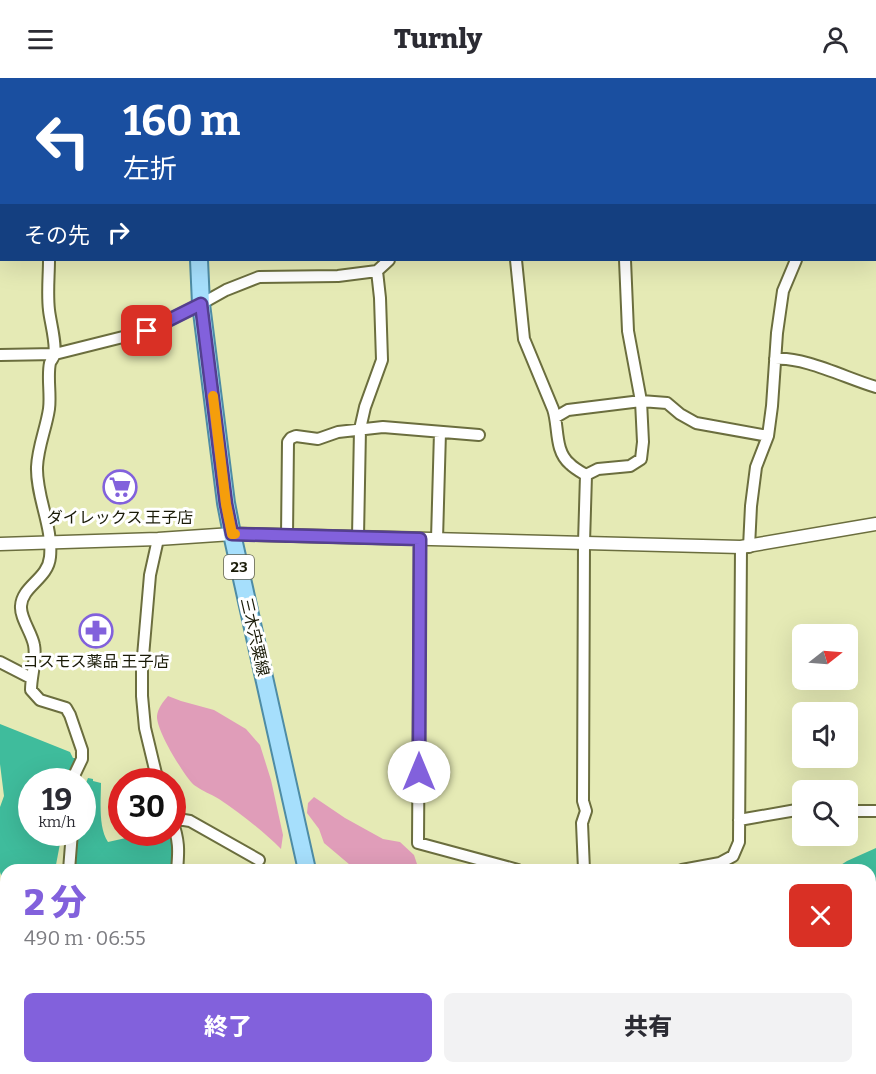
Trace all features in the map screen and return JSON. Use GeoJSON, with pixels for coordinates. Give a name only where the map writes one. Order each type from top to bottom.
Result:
{"type":"FeatureCollection","features":[{"type":"Feature","properties":{"kind":"main road","name":"三木宍粟線"},"geometry":{"type":"LineString","coordinates":[[199,261],[201,304],[226,504],[306,864]]}},
{"type":"Feature","properties":{"kind":"street"},"geometry":{"type":"LineString","coordinates":[[49,261],[49,308],[55,354],[50,364],[50,404],[41,438],[37,467],[39,494],[50,542],[50,558],[46,572],[24,595],[21,606],[34,645],[35,660],[31,690],[40,700],[66,708],[82,750],[82,759],[78,768]]}},
{"type":"Feature","properties":{"kind":"street"},"geometry":{"type":"LineString","coordinates":[[0,355],[55,354],[147,331],[226,290],[259,277],[338,276],[377,271],[388,261]]}},
{"type":"Feature","properties":{"kind":"street"},"geometry":{"type":"LineString","coordinates":[[516,261],[524,339],[556,417],[561,453],[568,464],[586,475]]}},
{"type":"Feature","properties":{"kind":"street"},"geometry":{"type":"LineString","coordinates":[[586,475],[598,469],[630,466],[641,459],[643,442],[641,400],[628,331],[625,261]]}},
{"type":"Feature","properties":{"kind":"street"},"geometry":{"type":"LineString","coordinates":[[715,864],[733,856],[739,842],[745,547],[756,467],[768,435],[783,291],[796,261]]}},
{"type":"Feature","properties":{"kind":"street"},"geometry":{"type":"LineString","coordinates":[[358,537],[360,429],[365,407],[382,360],[377,271]]}},
{"type":"Feature","properties":{"kind":"street"},"geometry":{"type":"LineString","coordinates":[[775,359],[785,358],[813,365],[876,387]]}},
{"type":"Feature","properties":{"kind":"street"},"geometry":{"type":"LineString","coordinates":[[556,417],[568,410],[641,400],[667,403],[696,423],[768,435]]}},
{"type":"Feature","properties":{"kind":"street"},"geometry":{"type":"LineString","coordinates":[[287,536],[288,442],[291,438],[296,436],[318,439],[338,432],[392,428],[479,435]]}},
{"type":"Feature","properties":{"kind":"street"},"geometry":{"type":"LineString","coordinates":[[437,539],[440,432]]}},
{"type":"Feature","properties":{"kind":"street"},"geometry":{"type":"LineString","coordinates":[[584,864],[582,823],[586,811],[583,801],[586,475]]}},
{"type":"Feature","properties":{"kind":"street"},"geometry":{"type":"LineString","coordinates":[[0,544],[158,539],[232,534],[745,547],[876,524]]}},
{"type":"Feature","properties":{"kind":"street"},"geometry":{"type":"LineString","coordinates":[[155,768],[145,728],[142,668],[150,575],[158,539]]}},
{"type":"Feature","properties":{"kind":"street"},"geometry":{"type":"LineString","coordinates":[[420,539],[418,843],[496,864]]}},
{"type":"Feature","properties":{"kind":"street"},"geometry":{"type":"LineString","coordinates":[[0,662],[31,678]]}},
{"type":"Feature","properties":{"kind":"street"},"geometry":{"type":"LineString","coordinates":[[739,820],[792,811]]}},
{"type":"Feature","properties":{"kind":"street"},"geometry":{"type":"LineString","coordinates":[[858,811],[876,811]]}},
{"type":"Feature","properties":{"kind":"street"},"geometry":{"type":"LineString","coordinates":[[186,820],[259,860]]}},
{"type":"Feature","properties":{"kind":"street"},"geometry":{"type":"LineString","coordinates":[[69,864],[71,846]]}},
{"type":"Feature","properties":{"kind":"street"},"geometry":{"type":"LineString","coordinates":[[178,864],[179,846]]}},
{"type":"Feature","properties":{"kind":"shaded area"},"geometry":{"type":"Polygon","coordinates":[[[168,696],[214,710],[246,729],[260,745],[271,780],[283,835],[281,849],[243,816],[189,780],[186,768],[181,768],[171,752],[158,723],[158,710],[168,696]]]}},
{"type":"Feature","properties":{"kind":"shaded area"},"geometry":{"type":"Polygon","coordinates":[[[314,797],[345,818],[383,839],[400,842],[414,855],[417,864],[349,864],[324,843],[319,829],[307,813],[308,803],[314,797]]]}},
{"type":"Feature","properties":{"kind":"water"},"geometry":{"type":"Polygon","coordinates":[[[0,724],[70,752],[73,758],[78,758],[74,763],[76,768],[18,768],[18,846],[60,846],[56,864],[0,864],[0,807],[4,796],[0,764],[0,724]]]}},
{"type":"Feature","properties":{"kind":"water"},"geometry":{"type":"Polygon","coordinates":[[[96,782],[101,783],[101,821],[108,846],[173,846],[172,864],[72,864],[74,846],[96,846],[96,782]]]}},
{"type":"Feature","properties":{"kind":"water"},"geometry":{"type":"Polygon","coordinates":[[[876,848],[876,864],[842,864],[876,848]]]}},
{"type":"Feature","properties":{"kind":"slow traffic"},"geometry":{"type":"LineString","coordinates":[[213,396],[226,504],[232,534],[235,534]]}},
{"type":"Feature","properties":{"kind":"place","name":"ダイレックス 王子店"},"geometry":{"type":"Point","coordinates":[120,487]}},
{"type":"Feature","properties":{"kind":"place","name":"コスモス薬品 王子店"},"geometry":{"type":"Point","coordinates":[96,631]}},
{"type":"Feature","properties":{"kind":"route"},"geometry":{"type":"LineString","coordinates":[[147,331],[201,304],[226,504],[232,534],[420,539],[419,772]]}}]}
